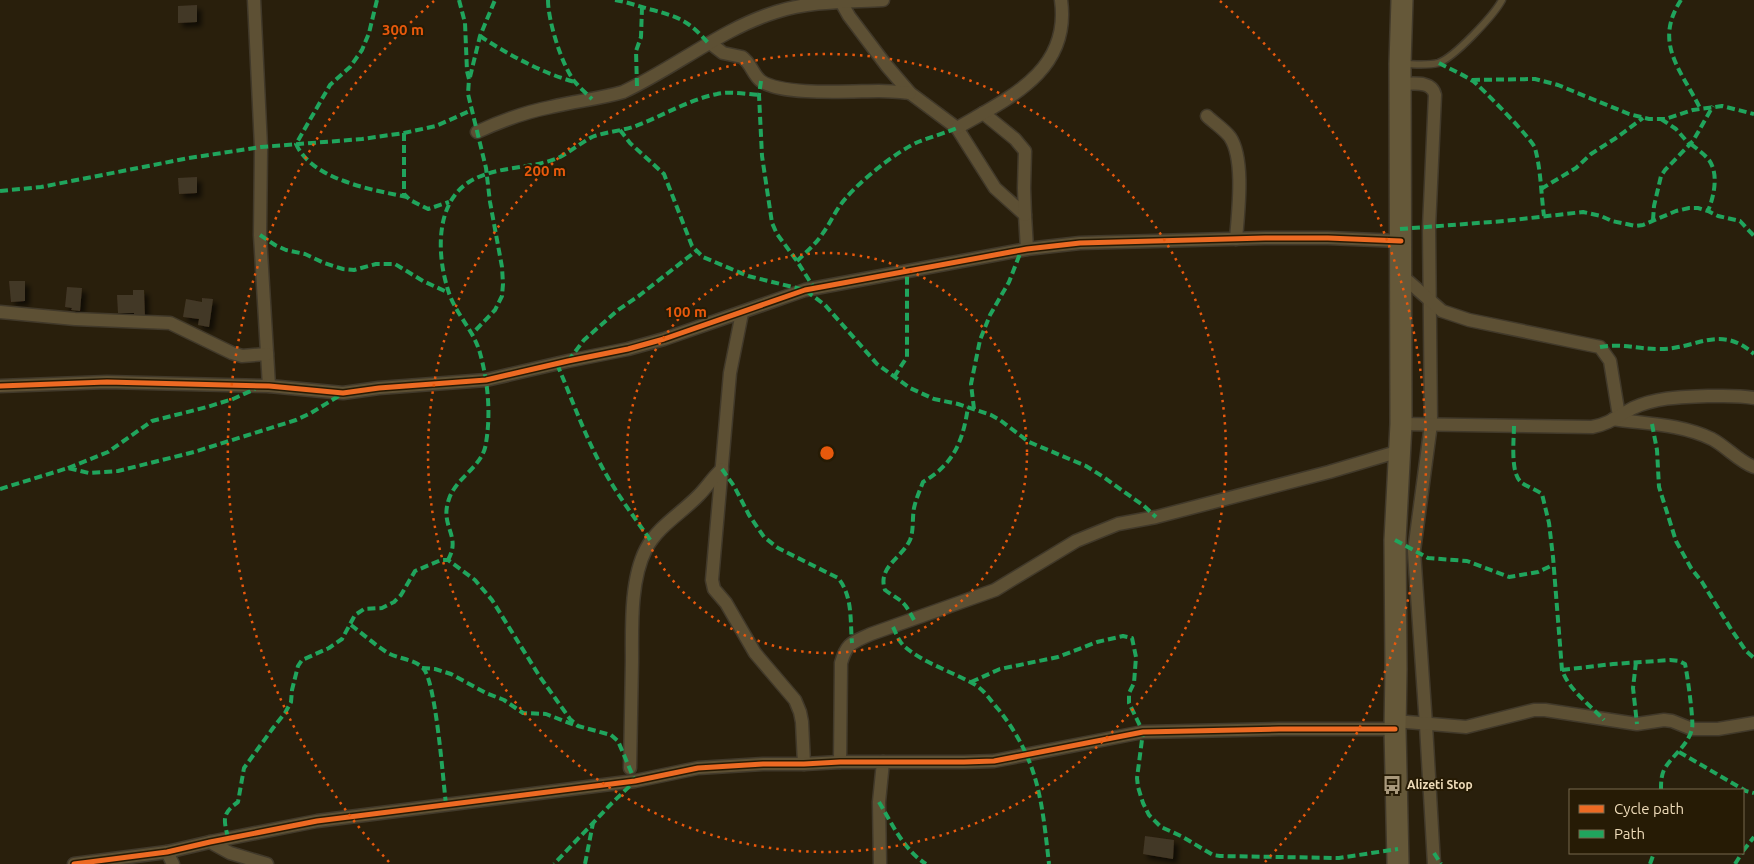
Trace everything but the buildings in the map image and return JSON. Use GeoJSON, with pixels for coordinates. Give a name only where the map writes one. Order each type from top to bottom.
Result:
{"type":"FeatureCollection","features":[{"type":"Feature","properties":{"kind":"highway"},"geometry":{"type":"LineString","coordinates":[[1398,864],[1395,725],[1395,540],[1401,424],[1400,74],[1402,0]]}},
{"type":"Feature","properties":{"kind":"street"},"geometry":{"type":"LineString","coordinates":[[254,0],[260,146],[260,235],[269,386]]}},
{"type":"Feature","properties":{"kind":"street"},"geometry":{"type":"LineString","coordinates":[[776,12],[784,0]]}},
{"type":"Feature","properties":{"kind":"street"},"geometry":{"type":"LineString","coordinates":[[477,132],[523,114],[552,106],[623,92],[746,24],[776,12],[802,6],[841,1],[883,0]]}},
{"type":"Feature","properties":{"kind":"street"},"geometry":{"type":"LineString","coordinates":[[958,128],[1019,92],[1040,73],[1055,50],[1060,28],[1061,0]]}},
{"type":"Feature","properties":{"kind":"street"},"geometry":{"type":"LineString","coordinates":[[841,1],[849,16],[910,93],[958,128],[995,188],[1025,215]]}},
{"type":"Feature","properties":{"kind":"street"},"geometry":{"type":"LineString","coordinates":[[710,43],[723,53],[742,57],[761,81],[774,86],[815,92],[881,91],[910,93]]}},
{"type":"Feature","properties":{"kind":"street"},"geometry":{"type":"LineString","coordinates":[[1400,74],[1429,86],[1435,95],[1429,228],[1431,424],[1414,551],[1434,864]]}},
{"type":"Feature","properties":{"kind":"street"},"geometry":{"type":"LineString","coordinates":[[983,113],[1015,139],[1025,152],[1024,188],[1027,249]]}},
{"type":"Feature","properties":{"kind":"street"},"geometry":{"type":"LineString","coordinates":[[1206,116],[1230,137],[1235,148],[1239,202],[1236,239]]}},
{"type":"Feature","properties":{"kind":"street"},"geometry":{"type":"LineString","coordinates":[[0,386],[107,382],[269,386],[343,393],[379,388],[486,380],[568,361],[628,350],[742,313],[805,290],[1027,249],[1080,243],[1236,239],[1328,238],[1401,241]]}},
{"type":"Feature","properties":{"kind":"street"},"geometry":{"type":"LineString","coordinates":[[1400,274],[1442,311],[1469,320],[1600,347],[1610,361],[1616,418]]}},
{"type":"Feature","properties":{"kind":"street"},"geometry":{"type":"LineString","coordinates":[[0,312],[76,320],[170,323],[232,354],[242,356],[268,354]]}},
{"type":"Feature","properties":{"kind":"street"},"geometry":{"type":"LineString","coordinates":[[742,313],[730,373],[720,500],[712,571],[713,586],[729,608],[755,653],[795,700],[802,722],[804,764]]}},
{"type":"Feature","properties":{"kind":"street"},"geometry":{"type":"LineString","coordinates":[[1401,424],[1587,427],[1607,423],[1633,408],[1672,397],[1742,396],[1754,398]]}},
{"type":"Feature","properties":{"kind":"street"},"geometry":{"type":"LineString","coordinates":[[1616,418],[1687,430],[1712,439],[1754,467]]}},
{"type":"Feature","properties":{"kind":"street"},"geometry":{"type":"LineString","coordinates":[[840,762],[841,663],[845,649],[852,643],[871,634],[995,590],[1076,542],[1118,524],[1165,515],[1329,472],[1400,451]]}},
{"type":"Feature","properties":{"kind":"street"},"geometry":{"type":"LineString","coordinates":[[630,768],[632,620],[641,562],[645,550],[658,532],[699,495],[722,469]]}},
{"type":"Feature","properties":{"kind":"street"},"geometry":{"type":"LineString","coordinates":[[74,864],[170,858],[210,842],[317,821],[635,781],[698,768],[840,762],[994,761],[1143,732],[1426,724],[1466,727],[1534,710],[1637,724],[1664,720],[1692,729],[1718,729],[1754,723]]}},
{"type":"Feature","properties":{"kind":"street"},"geometry":{"type":"LineString","coordinates":[[880,864],[879,802],[883,762]]}},
{"type":"Feature","properties":{"kind":"street"},"geometry":{"type":"LineString","coordinates":[[210,842],[230,853],[267,864]]}},
{"type":"Feature","properties":{"kind":"lane"},"geometry":{"type":"LineString","coordinates":[[1400,74],[1439,63],[1465,44],[1497,9],[1502,0]]}},
{"type":"Feature","properties":{"kind":"marked path"},"geometry":{"type":"LineString","coordinates":[[377,0],[369,33],[362,50],[350,67],[330,85],[296,144],[304,156],[329,175],[361,187],[407,197]]}},
{"type":"Feature","properties":{"kind":"marked path"},"geometry":{"type":"LineString","coordinates":[[459,0],[465,23],[469,79],[468,94],[486,168],[503,284],[502,296],[495,310],[472,334]]}},
{"type":"Feature","properties":{"kind":"marked path"},"geometry":{"type":"LineString","coordinates":[[470,77],[480,36],[495,0]]}},
{"type":"Feature","properties":{"kind":"marked path"},"geometry":{"type":"LineString","coordinates":[[548,0],[553,31],[565,65],[575,82],[592,99]]}},
{"type":"Feature","properties":{"kind":"marked path"},"geometry":{"type":"LineString","coordinates":[[615,0],[678,18],[696,30],[709,44]]}},
{"type":"Feature","properties":{"kind":"marked path"},"geometry":{"type":"LineString","coordinates":[[1681,0],[1673,15],[1669,30],[1670,43],[1678,68],[1700,108]]}},
{"type":"Feature","properties":{"kind":"marked path"},"geometry":{"type":"LineString","coordinates":[[637,86],[636,51],[641,37],[642,7]]}},
{"type":"Feature","properties":{"kind":"marked path"},"geometry":{"type":"LineString","coordinates":[[480,36],[526,63],[575,82]]}},
{"type":"Feature","properties":{"kind":"marked path"},"geometry":{"type":"LineString","coordinates":[[1439,63],[1473,81],[1532,143],[1539,165],[1544,216]]}},
{"type":"Feature","properties":{"kind":"marked path"},"geometry":{"type":"LineString","coordinates":[[1472,80],[1535,79],[1558,85],[1629,114],[1649,119],[1665,119],[1693,110],[1722,106],[1754,114]]}},
{"type":"Feature","properties":{"kind":"marked path"},"geometry":{"type":"LineString","coordinates":[[761,81],[759,95],[762,156],[772,223],[777,234],[814,288]]}},
{"type":"Feature","properties":{"kind":"marked path"},"geometry":{"type":"LineString","coordinates":[[448,560],[453,544],[447,517],[449,499],[457,484],[480,459],[484,451],[488,432],[487,386],[480,353],[474,337],[452,301],[442,264],[441,233],[449,204],[469,182],[479,177],[502,170],[549,161],[560,157],[592,137],[633,127],[695,100],[722,93],[759,95]]}},
{"type":"Feature","properties":{"kind":"marked path"},"geometry":{"type":"LineString","coordinates":[[1653,220],[1654,206],[1661,176],[1693,141],[1713,106]]}},
{"type":"Feature","properties":{"kind":"marked path"},"geometry":{"type":"LineString","coordinates":[[0,191],[41,187],[189,158],[261,147],[362,139],[404,133],[436,126],[472,110]]}},
{"type":"Feature","properties":{"kind":"marked path"},"geometry":{"type":"LineString","coordinates":[[1541,189],[1576,168],[1591,154],[1643,118]]}},
{"type":"Feature","properties":{"kind":"marked path"},"geometry":{"type":"LineString","coordinates":[[1661,119],[1676,129],[1690,145]]}},
{"type":"Feature","properties":{"kind":"marked path"},"geometry":{"type":"LineString","coordinates":[[797,261],[820,237],[846,198],[869,175],[909,146],[957,128]]}},
{"type":"Feature","properties":{"kind":"marked path"},"geometry":{"type":"LineString","coordinates":[[620,130],[630,143],[664,174],[692,246],[703,257],[748,276],[805,290],[825,305],[877,364],[910,388],[934,399],[958,404],[991,415],[1029,442],[1086,466],[1144,506],[1156,517]]}},
{"type":"Feature","properties":{"kind":"marked path"},"geometry":{"type":"LineString","coordinates":[[404,133],[404,194],[410,200],[428,209],[449,202]]}},
{"type":"Feature","properties":{"kind":"marked path"},"geometry":{"type":"LineString","coordinates":[[1691,144],[1709,160],[1714,172],[1714,192],[1708,211]]}},
{"type":"Feature","properties":{"kind":"marked path"},"geometry":{"type":"LineString","coordinates":[[1400,229],[1504,221],[1583,212],[1636,226],[1643,225],[1676,211],[1698,208],[1718,216],[1740,221],[1754,236]]}},
{"type":"Feature","properties":{"kind":"marked path"},"geometry":{"type":"LineString","coordinates":[[260,235],[286,250],[305,254],[343,269],[354,270],[376,264],[395,264],[423,281],[449,293]]}},
{"type":"Feature","properties":{"kind":"marked path"},"geometry":{"type":"LineString","coordinates":[[568,361],[584,340],[618,310],[696,251]]}},
{"type":"Feature","properties":{"kind":"marked path"},"geometry":{"type":"LineString","coordinates":[[974,409],[971,384],[980,340],[990,315],[1009,282],[1021,251]]}},
{"type":"Feature","properties":{"kind":"marked path"},"geometry":{"type":"LineString","coordinates":[[894,377],[907,357],[907,271]]}},
{"type":"Feature","properties":{"kind":"marked path"},"geometry":{"type":"LineString","coordinates":[[1600,347],[1622,346],[1658,349],[1718,339],[1730,340],[1754,354]]}},
{"type":"Feature","properties":{"kind":"marked path"},"geometry":{"type":"LineString","coordinates":[[557,364],[602,467],[619,496],[651,541]]}},
{"type":"Feature","properties":{"kind":"marked path"},"geometry":{"type":"LineString","coordinates":[[68,468],[108,452],[152,421],[233,399],[255,389]]}},
{"type":"Feature","properties":{"kind":"marked path"},"geometry":{"type":"LineString","coordinates":[[0,489],[68,468],[89,473],[118,471],[194,452],[296,420],[342,394]]}},
{"type":"Feature","properties":{"kind":"marked path"},"geometry":{"type":"LineString","coordinates":[[914,620],[902,602],[885,590],[884,575],[910,540],[914,508],[923,482],[934,475],[950,459],[960,441],[968,407]]}},
{"type":"Feature","properties":{"kind":"marked path"},"geometry":{"type":"LineString","coordinates":[[1652,424],[1657,450],[1659,487],[1676,541],[1691,568],[1702,582],[1731,629],[1746,651],[1754,658]]}},
{"type":"Feature","properties":{"kind":"marked path"},"geometry":{"type":"LineString","coordinates":[[1514,426],[1513,455],[1515,471],[1521,482],[1542,494],[1549,523],[1562,670],[1575,691],[1604,720]]}},
{"type":"Feature","properties":{"kind":"marked path"},"geometry":{"type":"LineString","coordinates":[[722,469],[764,537],[778,548],[838,578],[843,585],[848,601],[852,643]]}},
{"type":"Feature","properties":{"kind":"marked path"},"geometry":{"type":"LineString","coordinates":[[1395,540],[1428,558],[1467,561],[1509,577],[1538,572],[1553,565]]}},
{"type":"Feature","properties":{"kind":"marked path"},"geometry":{"type":"LineString","coordinates":[[228,838],[225,818],[229,810],[238,802],[244,768],[291,702],[298,666],[302,660],[329,648],[342,639],[355,615],[364,609],[382,608],[394,602],[401,595],[415,571],[441,560],[448,560],[475,580],[492,600],[540,677],[570,719],[578,726],[611,735],[618,741],[635,781],[554,864]]}},
{"type":"Feature","properties":{"kind":"marked path"},"geometry":{"type":"LineString","coordinates":[[351,625],[388,653],[419,665],[428,677],[435,711],[446,804]]}},
{"type":"Feature","properties":{"kind":"marked path"},"geometry":{"type":"LineString","coordinates":[[893,627],[901,643],[912,653],[980,688],[1012,729],[1031,765],[1041,801],[1049,864]]}},
{"type":"Feature","properties":{"kind":"marked path"},"geometry":{"type":"LineString","coordinates":[[971,682],[1000,669],[1058,657],[1097,642],[1123,636],[1132,638],[1136,657],[1134,683],[1129,693],[1129,703],[1143,732],[1137,778],[1138,787],[1149,815],[1161,827],[1181,836],[1213,855],[1220,856],[1339,858],[1398,849]]}},
{"type":"Feature","properties":{"kind":"marked path"},"geometry":{"type":"LineString","coordinates":[[1562,670],[1670,660],[1685,664],[1689,686],[1692,729],[1684,745],[1665,768],[1661,789]]}},
{"type":"Feature","properties":{"kind":"marked path"},"geometry":{"type":"LineString","coordinates":[[1636,662],[1633,688],[1637,724]]}},
{"type":"Feature","properties":{"kind":"marked path"},"geometry":{"type":"LineString","coordinates":[[422,668],[435,669],[451,674],[486,693],[504,700],[523,713],[546,714],[577,726]]}},
{"type":"Feature","properties":{"kind":"marked path"},"geometry":{"type":"LineString","coordinates":[[1679,752],[1743,789]]}},
{"type":"Feature","properties":{"kind":"marked path"},"geometry":{"type":"LineString","coordinates":[[1744,790],[1754,793]]}},
{"type":"Feature","properties":{"kind":"marked path"},"geometry":{"type":"LineString","coordinates":[[879,802],[911,852],[926,864]]}},
{"type":"Feature","properties":{"kind":"marked path"},"geometry":{"type":"LineString","coordinates":[[585,864],[593,823]]}},
{"type":"Feature","properties":{"kind":"marked path"},"geometry":{"type":"LineString","coordinates":[[1744,850],[1754,837]]}},
{"type":"Feature","properties":{"kind":"marked path"},"geometry":{"type":"LineString","coordinates":[[1434,853],[1441,864]]}},
{"type":"Feature","properties":{"kind":"marked path"},"geometry":{"type":"LineString","coordinates":[[1650,864],[1654,854]]}},
{"type":"Feature","properties":{"kind":"marked path"},"geometry":{"type":"LineString","coordinates":[[1735,864],[1741,854]]}},
{"type":"Feature","properties":{"kind":"cycle path"},"geometry":{"type":"LineString","coordinates":[[0,386],[107,382],[269,386],[343,393],[379,388],[486,380],[628,349],[664,339],[805,290],[1027,249],[1080,243],[1265,238],[1401,241]]}},
{"type":"Feature","properties":{"kind":"cycle path"},"geometry":{"type":"LineString","coordinates":[[74,864],[167,852],[317,821],[635,781],[698,768],[840,762],[994,761],[1143,732],[1395,729]]}},
{"type":"Feature","properties":{"kind":"place","name":"Alizeti Stop"},"geometry":{"type":"Point","coordinates":[1392,785]}}]}
